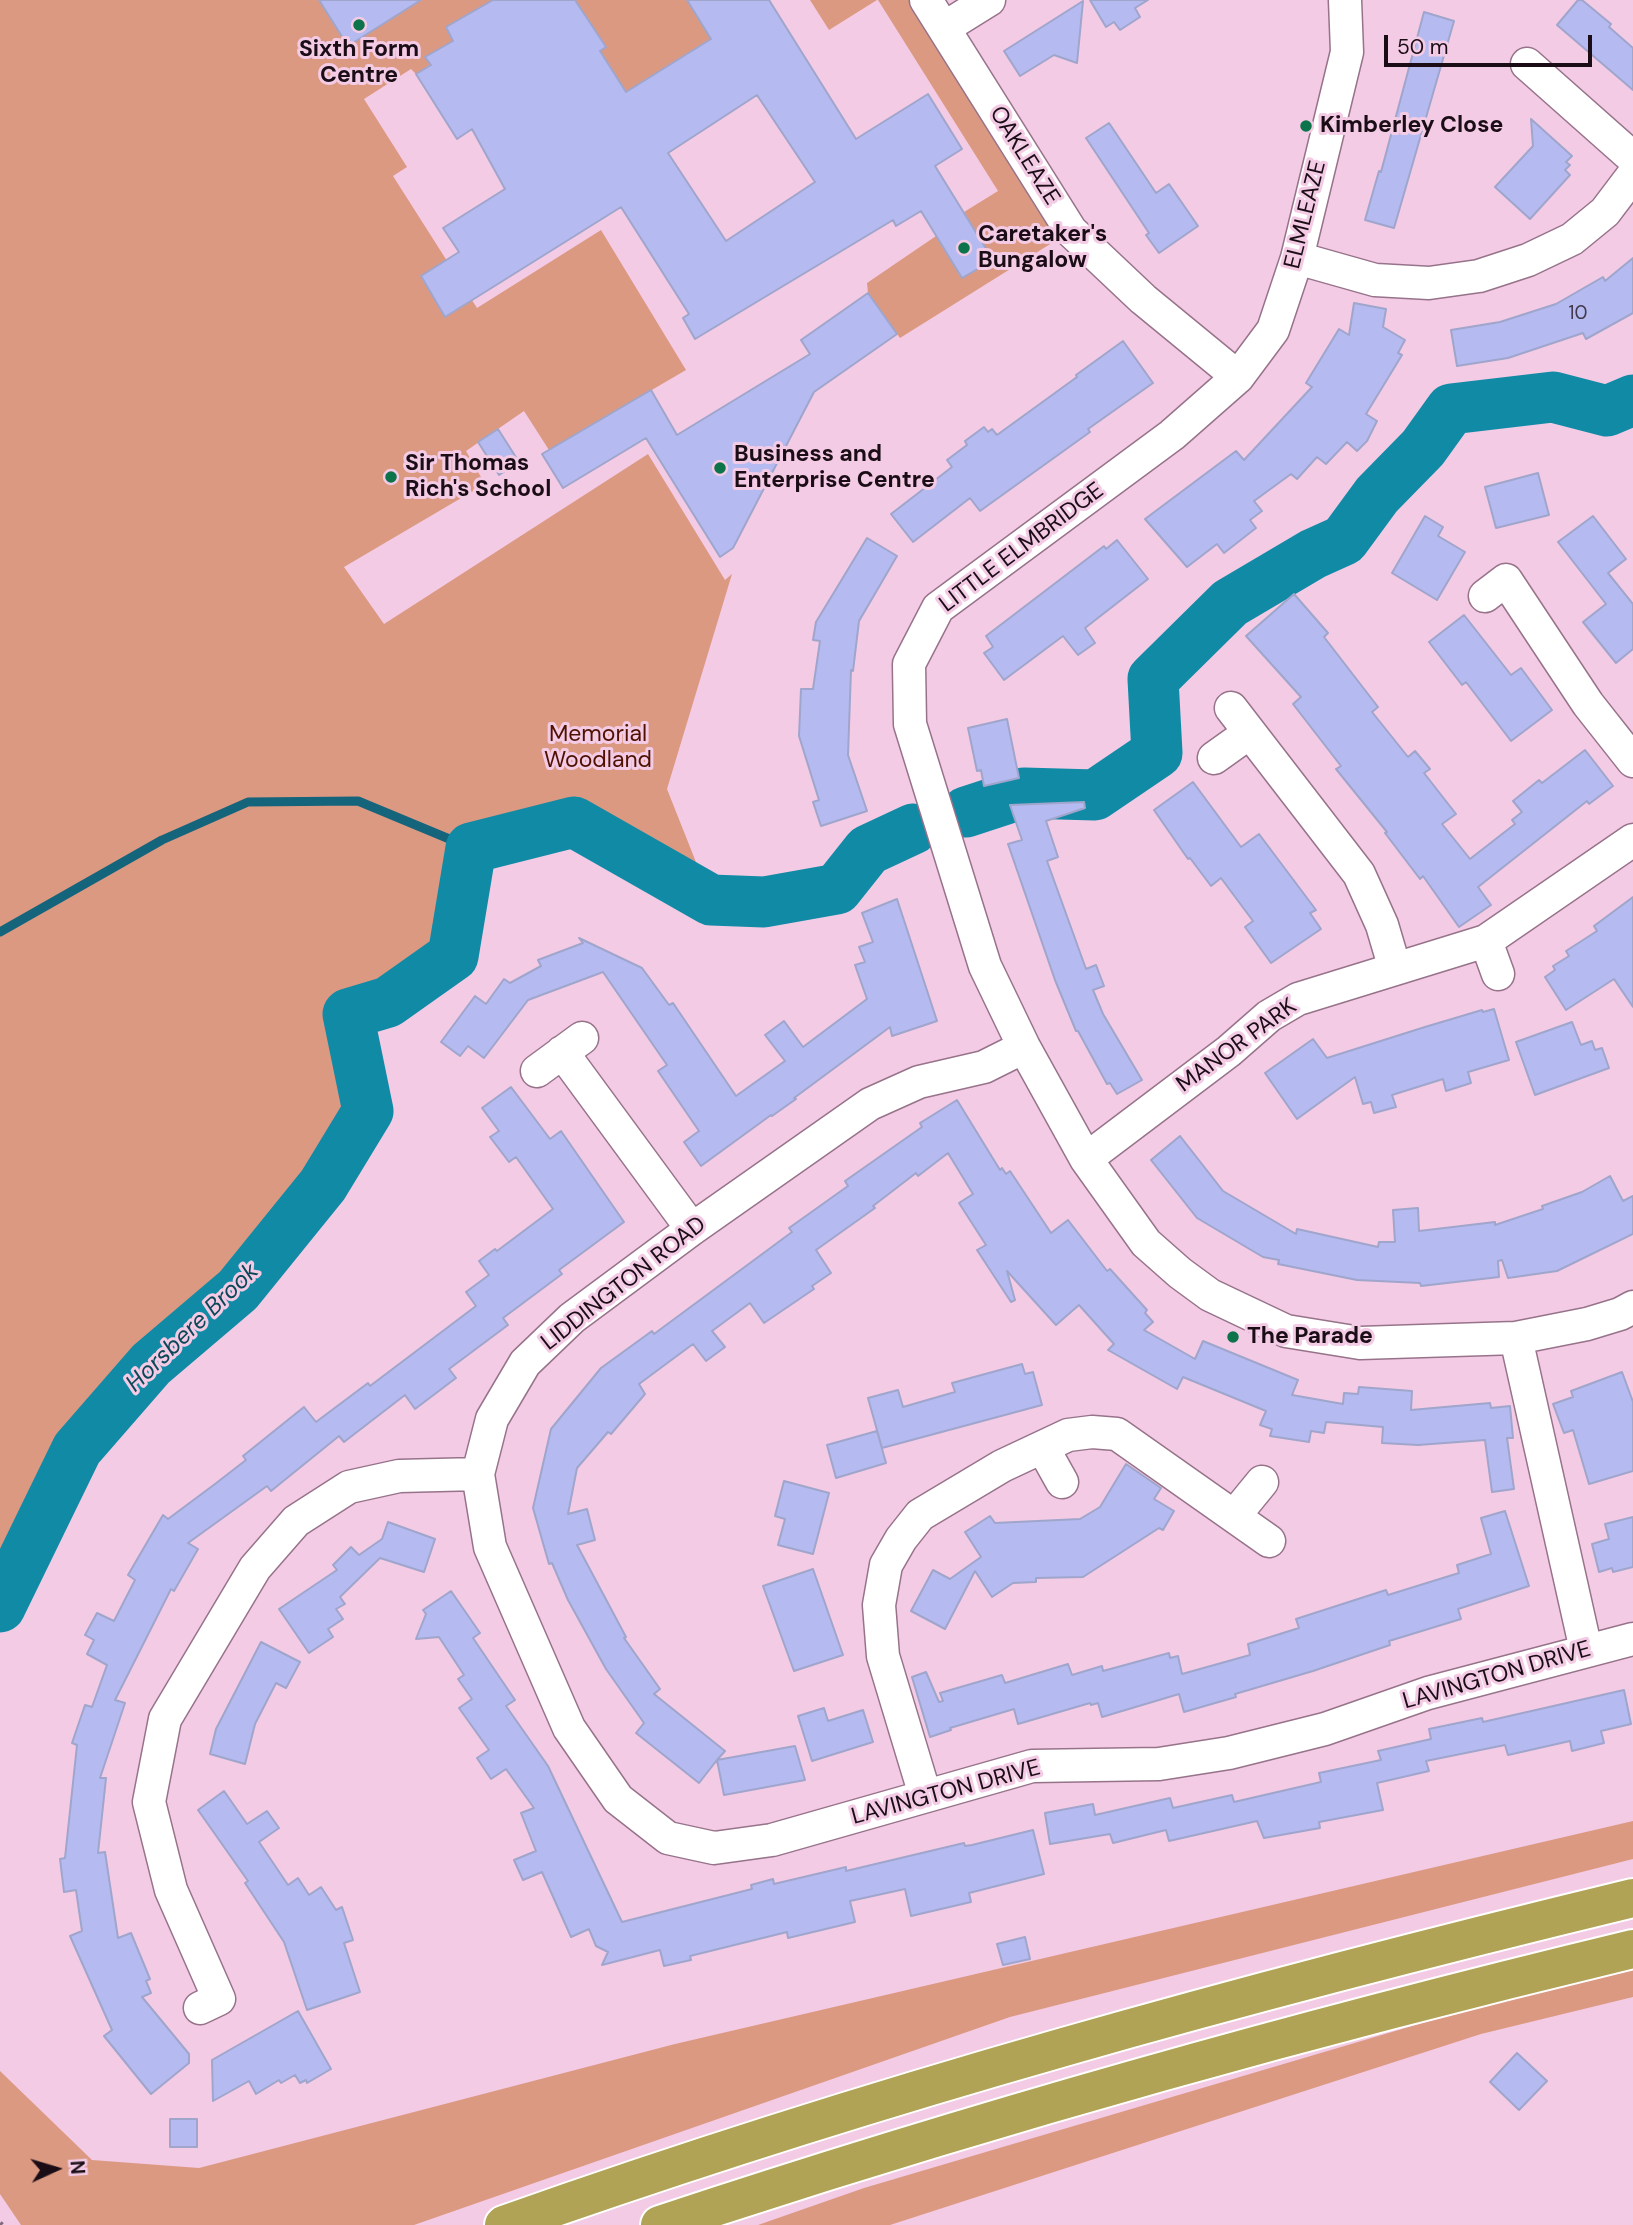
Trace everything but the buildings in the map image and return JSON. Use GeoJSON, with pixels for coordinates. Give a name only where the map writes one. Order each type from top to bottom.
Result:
{"type":"FeatureCollection","features":[{"type":"Feature","properties":{"kind":"highway"},"geometry":{"type":"LineString","coordinates":[[504,2225],[711,2155],[1057,2050],[1290,1986],[1633,1898]]}},
{"type":"Feature","properties":{"kind":"highway"},"geometry":{"type":"LineString","coordinates":[[660,2225],[892,2149],[1061,2099],[1412,2003],[1633,1949]]}},
{"type":"Feature","properties":{"kind":"street","name":"OAKLEAZE"},"geometry":{"type":"LineString","coordinates":[[926,0],[1072,231],[1143,299],[1238,377]]}},
{"type":"Feature","properties":{"kind":"street"},"geometry":{"type":"LineString","coordinates":[[944,28],[989,0]]}},
{"type":"Feature","properties":{"kind":"street","name":"ELMLEAZE"},"geometry":{"type":"LineString","coordinates":[[1238,377],[1273,330],[1297,258],[1347,52],[1345,0]]}},
{"type":"Feature","properties":{"kind":"street"},"geometry":{"type":"LineString","coordinates":[[1527,64],[1633,158]]}},
{"type":"Feature","properties":{"kind":"street"},"geometry":{"type":"LineString","coordinates":[[1297,258],[1375,280],[1429,283],[1479,276],[1528,260],[1572,239],[1605,212],[1633,175]]}},
{"type":"Feature","properties":{"kind":"street","name":"LITTLE ELMBRIDGE"},"geometry":{"type":"LineString","coordinates":[[1238,377],[1172,435],[938,608],[909,664],[910,724],[985,966],[1024,1047],[1086,1159],[1146,1243],[1210,1295],[1286,1331],[1360,1343],[1516,1338],[1587,1324],[1633,1307]]}},
{"type":"Feature","properties":{"kind":"street"},"geometry":{"type":"LineString","coordinates":[[1507,579],[1588,704],[1633,761]]}},
{"type":"Feature","properties":{"kind":"street"},"geometry":{"type":"LineString","coordinates":[[1214,758],[1240,720],[1359,874],[1382,925],[1395,969]]}},
{"type":"Feature","properties":{"kind":"street","name":"MANOR PARK"},"geometry":{"type":"LineString","coordinates":[[1086,1159],[1288,1004],[1486,941],[1633,840]]}},
{"type":"Feature","properties":{"kind":"street"},"geometry":{"type":"LineString","coordinates":[[1486,941],[1498,974]]}},
{"type":"Feature","properties":{"kind":"street","name":"LIDDINGTON ROAD"},"geometry":{"type":"LineString","coordinates":[[478,1474],[492,1419],[525,1363],[572,1318],[692,1229],[870,1104],[919,1082],[984,1067],[1024,1047]]}},
{"type":"Feature","properties":{"kind":"street"},"geometry":{"type":"LineString","coordinates":[[560,1053],[692,1229]]}},
{"type":"Feature","properties":{"kind":"street"},"geometry":{"type":"LineString","coordinates":[[1516,1338],[1586,1650]]}},
{"type":"Feature","properties":{"kind":"street"},"geometry":{"type":"LineString","coordinates":[[925,1795],[883,1656],[880,1605],[886,1564],[920,1515],[1002,1466],[1068,1435],[1092,1432],[1117,1434],[1269,1541]]}},
{"type":"Feature","properties":{"kind":"street"},"geometry":{"type":"LineString","coordinates":[[1043,1448],[1062,1482]]}},
{"type":"Feature","properties":{"kind":"street"},"geometry":{"type":"LineString","coordinates":[[220,1998],[171,1890],[149,1802],[165,1718],[255,1568],[296,1521],[349,1487],[399,1476],[478,1474]]}},
{"type":"Feature","properties":{"kind":"street","name":"LAVINGTON DRIVE"},"geometry":{"type":"LineString","coordinates":[[478,1474],[490,1548],[569,1728],[618,1799],[668,1838],[714,1848],[772,1840],[1032,1766],[1159,1764],[1228,1753],[1325,1729],[1428,1693],[1633,1639]]}},
{"type":"Feature","properties":{"kind":"street"},"geometry":{"type":"LineString","coordinates":[[1235,1515],[1262,1482]]}},
{"type":"Feature","properties":{"kind":"green space","name":"Sir Thomas Rich's School"},"geometry":{"type":"Polygon","coordinates":[[[0,0],[493,0],[453,41],[425,57],[431,64],[416,74],[411,69],[364,99],[407,167],[393,176],[477,308],[601,230],[686,370],[549,450],[524,411],[466,451],[485,484],[344,567],[384,624],[648,454],[725,580],[732,574],[667,789],[711,900],[574,822],[472,848],[453,956],[388,1002],[348,1014],[368,1111],[323,1185],[238,1290],[151,1364],[77,1449],[0,1607],[0,0]]]}},
{"type":"Feature","properties":{"kind":"green space"},"geometry":{"type":"Polygon","coordinates":[[[575,0],[687,0],[718,34],[626,92],[600,51],[605,47],[575,0]]]}},
{"type":"Feature","properties":{"kind":"green space"},"geometry":{"type":"Polygon","coordinates":[[[810,0],[877,0],[829,30],[810,0]]]}},
{"type":"Feature","properties":{"kind":"green space"},"geometry":{"type":"Polygon","coordinates":[[[878,0],[926,0],[1071,231],[900,338],[868,293],[867,283],[936,236],[962,278],[992,260],[964,212],[998,191],[878,0]]]}},
{"type":"Feature","properties":{"kind":"green space"},"geometry":{"type":"Polygon","coordinates":[[[1633,1821],[1633,1859],[1010,2017],[414,2225],[21,2225],[0,2194],[0,2071],[92,2160],[199,2168],[675,2044],[1633,1821]]]}},
{"type":"Feature","properties":{"kind":"green space"},"geometry":{"type":"Polygon","coordinates":[[[1633,1970],[1633,1997],[1481,2034],[890,2225],[758,2225],[864,2188],[1473,2008],[1633,1970]]]}},
{"type":"Feature","properties":{"kind":"waterway","name":"Horsbere Brook"},"geometry":{"type":"LineString","coordinates":[[966,812],[1024,793],[1095,795],[1157,753],[1153,679],[1230,603],[1313,554],[1344,540],[1377,495],[1423,448],[1451,409],[1553,397],[1607,411],[1633,400]]}},
{"type":"Feature","properties":{"kind":"waterway"},"geometry":{"type":"LineString","coordinates":[[0,932],[162,840],[248,802],[358,801],[471,848]]}},
{"type":"Feature","properties":{"kind":"waterway","name":"Horsbere Brook"},"geometry":{"type":"LineString","coordinates":[[0,1607],[77,1449],[151,1364],[238,1290],[323,1185],[368,1111],[348,1014],[388,1002],[453,956],[471,848],[574,822],[711,900],[764,902],[837,889],[868,850],[913,829]]}},
{"type":"Feature","properties":{"kind":"place","name":"Sixth Form Centre"},"geometry":{"type":"Point","coordinates":[359,25]}},
{"type":"Feature","properties":{"kind":"place","name":"Kimberley Close"},"geometry":{"type":"Point","coordinates":[1306,126]}},
{"type":"Feature","properties":{"kind":"place","name":"Caretaker's Bungalow"},"geometry":{"type":"Point","coordinates":[964,248]}},
{"type":"Feature","properties":{"kind":"place","name":"Business and Enterprise Centre"},"geometry":{"type":"Point","coordinates":[720,468]}},
{"type":"Feature","properties":{"kind":"place","name":"Sir Thomas Rich's School"},"geometry":{"type":"Point","coordinates":[391,477]}},
{"type":"Feature","properties":{"kind":"place","name":"The Parade"},"geometry":{"type":"Point","coordinates":[1233,1337]}},
{"type":"Feature","properties":{"kind":"park label","name":"Memorial Woodland"},"geometry":{"type":"Point","coordinates":[598,748]}}]}
